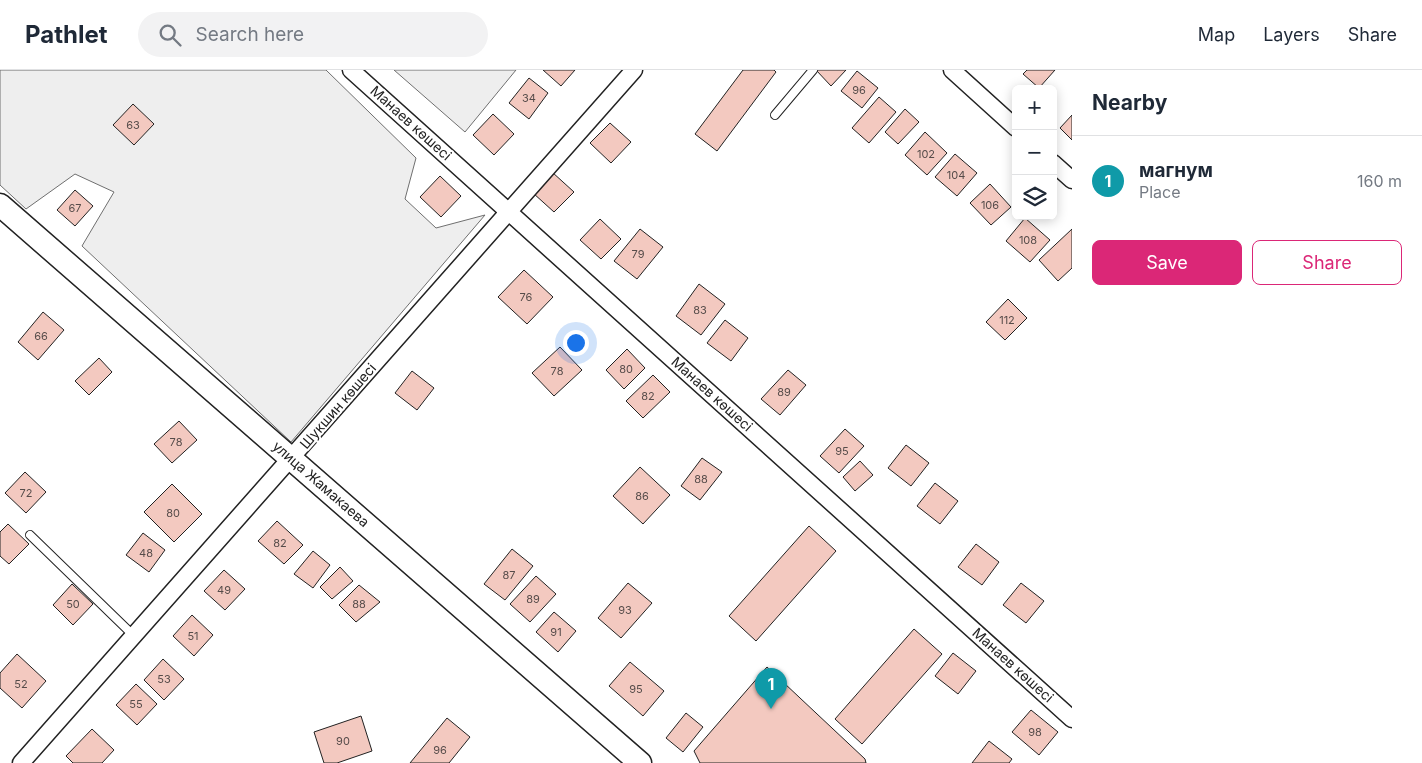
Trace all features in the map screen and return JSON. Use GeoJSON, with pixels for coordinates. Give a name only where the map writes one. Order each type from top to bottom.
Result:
{"type":"FeatureCollection","features":[{"type":"Feature","properties":{"kind":"street","name":"Манаев көшесі"},"geometry":{"type":"LineString","coordinates":[[351,70],[509,210],[1072,719]]}},
{"type":"Feature","properties":{"kind":"street","name":"Шукшин көшесі"},"geometry":{"type":"LineString","coordinates":[[21,763],[133,635],[292,459],[634,70]]}},
{"type":"Feature","properties":{"kind":"street"},"geometry":{"type":"LineString","coordinates":[[952,70],[1012,124]]}},
{"type":"Feature","properties":{"kind":"street"},"geometry":{"type":"LineString","coordinates":[[1057,167],[1072,180]]}},
{"type":"Feature","properties":{"kind":"street","name":"улица Жамакаева"},"geometry":{"type":"LineString","coordinates":[[0,205],[640,763]]}},
{"type":"Feature","properties":{"kind":"lane"},"geometry":{"type":"LineString","coordinates":[[775,115],[813,70]]}},
{"type":"Feature","properties":{"kind":"lane"},"geometry":{"type":"LineString","coordinates":[[30,535],[133,635]]}},
{"type":"Feature","properties":{"kind":"shaded area"},"geometry":{"type":"Polygon","coordinates":[[[0,70],[326,70],[416,158],[405,199],[436,228],[485,215],[291,442],[82,246],[114,192],[75,174],[26,209],[0,185],[0,70]]]}},
{"type":"Feature","properties":{"kind":"shaded area"},"geometry":{"type":"Polygon","coordinates":[[[394,70],[516,70],[465,132],[394,70]]]}},
{"type":"Feature","properties":{"kind":"building"},"geometry":{"type":"Polygon","coordinates":[[[543,70],[575,70],[561,86],[543,70]]]}},
{"type":"Feature","properties":{"kind":"building"},"geometry":{"type":"Polygon","coordinates":[[[743,70],[774,70],[776,72],[717,151],[695,134],[743,70]]]}},
{"type":"Feature","properties":{"kind":"building"},"geometry":{"type":"Polygon","coordinates":[[[816,70],[846,70],[831,86],[816,70]]]}},
{"type":"Feature","properties":{"kind":"building"},"geometry":{"type":"Polygon","coordinates":[[[1027,70],[1055,70],[1042,85],[1036,85],[1023,74],[1027,70]]]}},
{"type":"Feature","properties":{"kind":"building"},"geometry":{"type":"Polygon","coordinates":[[[857,71],[878,88],[862,108],[841,91],[857,71]]]}},
{"type":"Feature","properties":{"kind":"building"},"geometry":{"type":"Polygon","coordinates":[[[529,78],[548,93],[529,119],[509,103],[529,78]]]}},
{"type":"Feature","properties":{"kind":"building"},"geometry":{"type":"Polygon","coordinates":[[[879,97],[896,112],[869,143],[852,128],[879,97]]]}},
{"type":"Feature","properties":{"kind":"building"},"geometry":{"type":"Polygon","coordinates":[[[133,104],[154,124],[134,145],[113,125],[133,104]]]}},
{"type":"Feature","properties":{"kind":"building"},"geometry":{"type":"Polygon","coordinates":[[[905,109],[919,122],[898,144],[885,132],[905,109]]]}},
{"type":"Feature","properties":{"kind":"building"},"geometry":{"type":"Polygon","coordinates":[[[493,114],[514,134],[494,155],[473,135],[493,114]]]}},
{"type":"Feature","properties":{"kind":"building"},"geometry":{"type":"Polygon","coordinates":[[[1072,115],[1072,140],[1060,128],[1072,115]]]}},
{"type":"Feature","properties":{"kind":"building"},"geometry":{"type":"Polygon","coordinates":[[[610,123],[631,142],[611,163],[590,143],[610,123]]]}},
{"type":"Feature","properties":{"kind":"building"},"geometry":{"type":"Polygon","coordinates":[[[925,132],[947,153],[927,175],[905,155],[925,132]]]}},
{"type":"Feature","properties":{"kind":"building"},"geometry":{"type":"Polygon","coordinates":[[[955,154],[977,173],[957,196],[935,177],[955,154]]]}},
{"type":"Feature","properties":{"kind":"building"},"geometry":{"type":"Polygon","coordinates":[[[552,172],[574,192],[554,212],[533,193],[552,172]]]}},
{"type":"Feature","properties":{"kind":"building"},"geometry":{"type":"Polygon","coordinates":[[[440,176],[461,196],[441,217],[420,197],[440,176]]]}},
{"type":"Feature","properties":{"kind":"building"},"geometry":{"type":"Polygon","coordinates":[[[990,184],[1011,207],[991,225],[970,203],[990,184]]]}},
{"type":"Feature","properties":{"kind":"building"},"geometry":{"type":"Polygon","coordinates":[[[75,190],[93,206],[75,226],[57,210],[75,190]]]}},
{"type":"Feature","properties":{"kind":"building"},"geometry":{"type":"Polygon","coordinates":[[[600,219],[621,239],[601,259],[580,240],[600,219]]]}},
{"type":"Feature","properties":{"kind":"building"},"geometry":{"type":"Polygon","coordinates":[[[1023,220],[1027,220],[1050,240],[1030,262],[1006,241],[1023,220]]]}},
{"type":"Feature","properties":{"kind":"building"},"geometry":{"type":"Polygon","coordinates":[[[640,229],[663,247],[637,279],[614,261],[640,229]]]}},
{"type":"Feature","properties":{"kind":"building"},"geometry":{"type":"Polygon","coordinates":[[[1072,229],[1072,268],[1058,281],[1039,260],[1072,229]]]}},
{"type":"Feature","properties":{"kind":"building"},"geometry":{"type":"Polygon","coordinates":[[[524,270],[553,297],[527,324],[498,297],[524,270]]]}},
{"type":"Feature","properties":{"kind":"building"},"geometry":{"type":"Polygon","coordinates":[[[699,284],[725,304],[701,335],[676,316],[699,284]]]}},
{"type":"Feature","properties":{"kind":"building"},"geometry":{"type":"Polygon","coordinates":[[[1008,299],[1027,318],[1005,340],[986,322],[1008,299]]]}},
{"type":"Feature","properties":{"kind":"building"},"geometry":{"type":"Polygon","coordinates":[[[43,312],[64,330],[38,360],[18,342],[43,312]]]}},
{"type":"Feature","properties":{"kind":"building"},"geometry":{"type":"Polygon","coordinates":[[[725,320],[748,338],[731,361],[707,343],[725,320]]]}},
{"type":"Feature","properties":{"kind":"building"},"geometry":{"type":"Polygon","coordinates":[[[560,347],[582,370],[554,396],[532,373],[560,347]]]}},
{"type":"Feature","properties":{"kind":"building"},"geometry":{"type":"Polygon","coordinates":[[[627,349],[645,368],[624,389],[606,370],[627,349]]]}},
{"type":"Feature","properties":{"kind":"building"},"geometry":{"type":"Polygon","coordinates":[[[99,358],[112,372],[89,395],[75,381],[99,358]]]}},
{"type":"Feature","properties":{"kind":"building"},"geometry":{"type":"Polygon","coordinates":[[[788,370],[806,385],[780,415],[761,399],[788,370]]]}},
{"type":"Feature","properties":{"kind":"building"},"geometry":{"type":"Polygon","coordinates":[[[412,371],[434,388],[417,410],[395,393],[412,371]]]}},
{"type":"Feature","properties":{"kind":"building"},"geometry":{"type":"Polygon","coordinates":[[[653,375],[670,392],[643,418],[626,401],[653,375]]]}},
{"type":"Feature","properties":{"kind":"building"},"geometry":{"type":"Polygon","coordinates":[[[179,421],[197,440],[172,463],[154,444],[179,421]]]}},
{"type":"Feature","properties":{"kind":"building"},"geometry":{"type":"Polygon","coordinates":[[[845,429],[864,446],[839,473],[820,456],[845,429]]]}},
{"type":"Feature","properties":{"kind":"building"},"geometry":{"type":"Polygon","coordinates":[[[906,445],[929,463],[911,486],[888,468],[906,445]]]}},
{"type":"Feature","properties":{"kind":"building"},"geometry":{"type":"Polygon","coordinates":[[[702,458],[722,472],[700,500],[681,486],[702,458]]]}},
{"type":"Feature","properties":{"kind":"building"},"geometry":{"type":"Polygon","coordinates":[[[860,461],[873,475],[855,491],[843,477],[860,461]]]}},
{"type":"Feature","properties":{"kind":"building"},"geometry":{"type":"Polygon","coordinates":[[[640,467],[670,495],[643,524],[613,496],[640,467]]]}},
{"type":"Feature","properties":{"kind":"building"},"geometry":{"type":"Polygon","coordinates":[[[25,472],[46,492],[26,513],[5,493],[25,472]]]}},
{"type":"Feature","properties":{"kind":"building"},"geometry":{"type":"Polygon","coordinates":[[[935,483],[958,501],[940,524],[917,506],[935,483]]]}},
{"type":"Feature","properties":{"kind":"building"},"geometry":{"type":"Polygon","coordinates":[[[172,484],[202,514],[174,542],[144,512],[172,484]]]}},
{"type":"Feature","properties":{"kind":"building"},"geometry":{"type":"Polygon","coordinates":[[[277,521],[303,545],[284,564],[258,541],[277,521]]]}},
{"type":"Feature","properties":{"kind":"building"},"geometry":{"type":"Polygon","coordinates":[[[8,524],[29,544],[9,564],[0,556],[0,532],[8,524]]]}},
{"type":"Feature","properties":{"kind":"building"},"geometry":{"type":"Polygon","coordinates":[[[809,526],[836,551],[756,641],[729,616],[809,526]]]}},
{"type":"Feature","properties":{"kind":"building"},"geometry":{"type":"Polygon","coordinates":[[[143,533],[165,550],[149,572],[126,555],[143,533]]]}},
{"type":"Feature","properties":{"kind":"building"},"geometry":{"type":"Polygon","coordinates":[[[976,544],[999,562],[982,585],[958,567],[976,544]]]}},
{"type":"Feature","properties":{"kind":"building"},"geometry":{"type":"Polygon","coordinates":[[[512,549],[533,566],[505,600],[484,584],[512,549]]]}},
{"type":"Feature","properties":{"kind":"building"},"geometry":{"type":"Polygon","coordinates":[[[313,551],[330,565],[313,588],[294,574],[313,551]]]}},
{"type":"Feature","properties":{"kind":"building"},"geometry":{"type":"Polygon","coordinates":[[[340,567],[353,581],[332,599],[320,587],[340,567]]]}},
{"type":"Feature","properties":{"kind":"building"},"geometry":{"type":"Polygon","coordinates":[[[224,570],[245,589],[225,610],[204,591],[224,570]]]}},
{"type":"Feature","properties":{"kind":"building"},"geometry":{"type":"Polygon","coordinates":[[[536,576],[556,594],[530,622],[510,604],[536,576]]]}},
{"type":"Feature","properties":{"kind":"building"},"geometry":{"type":"Polygon","coordinates":[[[628,583],[652,603],[621,638],[598,618],[628,583]]]}},
{"type":"Feature","properties":{"kind":"building"},"geometry":{"type":"Polygon","coordinates":[[[1021,583],[1044,601],[1026,623],[1003,605],[1021,583]]]}},
{"type":"Feature","properties":{"kind":"building"},"geometry":{"type":"Polygon","coordinates":[[[72,584],[93,604],[73,625],[53,605],[72,584]]]}},
{"type":"Feature","properties":{"kind":"building"},"geometry":{"type":"Polygon","coordinates":[[[359,585],[380,602],[356,622],[339,605],[359,585]]]}},
{"type":"Feature","properties":{"kind":"building"},"geometry":{"type":"Polygon","coordinates":[[[554,612],[576,631],[558,652],[536,632],[554,612]]]}},
{"type":"Feature","properties":{"kind":"building"},"geometry":{"type":"Polygon","coordinates":[[[192,615],[213,635],[194,656],[173,636],[192,615]]]}},
{"type":"Feature","properties":{"kind":"building"},"geometry":{"type":"Polygon","coordinates":[[[914,629],[942,654],[862,744],[835,719],[914,629]]]}},
{"type":"Feature","properties":{"kind":"building"},"geometry":{"type":"Polygon","coordinates":[[[953,653],[976,671],[958,694],[935,676],[953,653]]]}},
{"type":"Feature","properties":{"kind":"building"},"geometry":{"type":"Polygon","coordinates":[[[17,654],[46,681],[22,708],[0,688],[0,673],[17,654]]]}},
{"type":"Feature","properties":{"kind":"building"},"geometry":{"type":"Polygon","coordinates":[[[163,659],[184,679],[164,700],[144,680],[163,659]]]}},
{"type":"Feature","properties":{"kind":"building"},"geometry":{"type":"Polygon","coordinates":[[[630,662],[664,691],[643,716],[609,686],[630,662]]]}},
{"type":"Feature","properties":{"kind":"building"},"geometry":{"type":"Polygon","coordinates":[[[767,667],[865,759],[866,763],[700,763],[694,751],[767,667]]]}},
{"type":"Feature","properties":{"kind":"building"},"geometry":{"type":"Polygon","coordinates":[[[136,684],[157,704],[137,725],[116,705],[136,684]]]}},
{"type":"Feature","properties":{"kind":"building"},"geometry":{"type":"Polygon","coordinates":[[[1031,710],[1058,732],[1039,755],[1012,732],[1031,710]]]}},
{"type":"Feature","properties":{"kind":"building"},"geometry":{"type":"Polygon","coordinates":[[[686,713],[703,727],[683,752],[666,738],[686,713]]]}},
{"type":"Feature","properties":{"kind":"building"},"geometry":{"type":"Polygon","coordinates":[[[361,716],[372,751],[337,763],[324,763],[314,732],[361,716]]]}},
{"type":"Feature","properties":{"kind":"building"},"geometry":{"type":"Polygon","coordinates":[[[447,718],[470,737],[449,763],[410,763],[447,718]]]}},
{"type":"Feature","properties":{"kind":"building"},"geometry":{"type":"Polygon","coordinates":[[[92,729],[114,750],[102,763],[73,763],[66,756],[92,729]]]}},
{"type":"Feature","properties":{"kind":"building"},"geometry":{"type":"Polygon","coordinates":[[[989,741],[1012,759],[1009,763],[972,763],[989,741]]]}},
{"type":"Feature","properties":{"kind":"place","name":"магнум"},"geometry":{"type":"Point","coordinates":[771,709]}}]}
